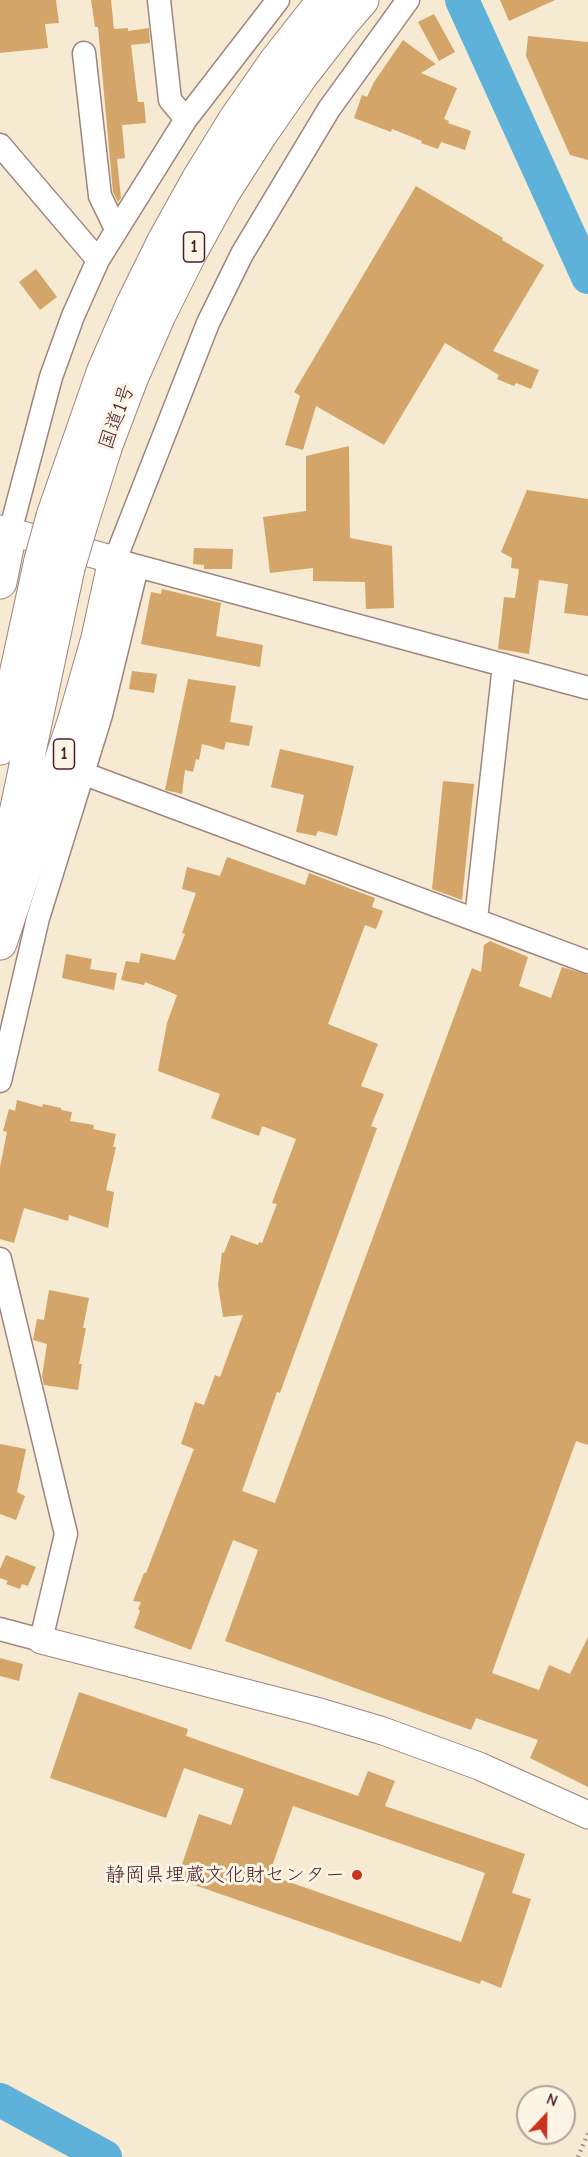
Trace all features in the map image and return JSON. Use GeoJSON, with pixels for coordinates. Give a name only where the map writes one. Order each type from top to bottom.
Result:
{"type":"FeatureCollection","features":[{"type":"Feature","properties":{"kind":"highway","name":"国道1号"},"geometry":{"type":"LineString","coordinates":[[0,748],[55,564],[104,370],[164,241],[198,180],[276,61],[324,0]]}},
{"type":"Feature","properties":{"kind":"highway","name":"国道1号"},"geometry":{"type":"LineString","coordinates":[[67,520],[106,445],[159,315],[223,193],[301,76],[362,0]]}},
{"type":"Feature","properties":{"kind":"highway","name":"国道1号"},"geometry":{"type":"LineString","coordinates":[[0,888],[55,564]]}},
{"type":"Feature","properties":{"kind":"highway","name":"1"},"geometry":{"type":"LineString","coordinates":[[0,943],[74,723],[98,638],[126,564]]}},
{"type":"Feature","properties":{"kind":"street"},"geometry":{"type":"LineString","coordinates":[[159,0],[170,100],[186,119]]}},
{"type":"Feature","properties":{"kind":"street"},"geometry":{"type":"LineString","coordinates":[[278,0],[186,119],[98,260],[73,316],[51,377],[3,555],[126,564],[588,688]]}},
{"type":"Feature","properties":{"kind":"street"},"geometry":{"type":"LineString","coordinates":[[0,1081],[38,918],[101,715],[126,564],[208,323],[242,254],[329,109],[408,0]]}},
{"type":"Feature","properties":{"kind":"street"},"geometry":{"type":"LineString","coordinates":[[84,53],[100,196],[116,229]]}},
{"type":"Feature","properties":{"kind":"street"},"geometry":{"type":"LineString","coordinates":[[0,145],[98,260]]}},
{"type":"Feature","properties":{"kind":"street"},"geometry":{"type":"LineString","coordinates":[[476,919],[504,665]]}},
{"type":"Feature","properties":{"kind":"street"},"geometry":{"type":"LineString","coordinates":[[82,773],[588,962]]}},
{"type":"Feature","properties":{"kind":"street"},"geometry":{"type":"LineString","coordinates":[[0,1259],[66,1534],[41,1640]]}},
{"type":"Feature","properties":{"kind":"street"},"geometry":{"type":"LineString","coordinates":[[0,1629],[316,1711],[383,1731],[479,1766],[588,1815]]}},
{"type":"Feature","properties":{"kind":"path"},"geometry":{"type":"LineString","coordinates":[[578,2157],[588,2133]]}},
{"type":"Feature","properties":{"kind":"building"},"geometry":{"type":"Polygon","coordinates":[[[0,0],[56,0],[59,23],[45,24],[48,48],[0,53],[0,0]]]}},
{"type":"Feature","properties":{"kind":"building"},"geometry":{"type":"Polygon","coordinates":[[[91,0],[111,0],[114,29],[128,28],[128,31],[149,28],[150,43],[131,45],[138,102],[144,102],[146,123],[122,125],[125,158],[117,159],[121,198],[118,202],[113,192],[98,27],[95,27],[91,0]]]}},
{"type":"Feature","properties":{"kind":"building"},"geometry":{"type":"Polygon","coordinates":[[[500,0],[555,0],[509,21],[500,0]]]}},
{"type":"Feature","properties":{"kind":"building"},"geometry":{"type":"Polygon","coordinates":[[[434,14],[455,52],[439,61],[418,22],[434,14]]]}},
{"type":"Feature","properties":{"kind":"building"},"geometry":{"type":"Polygon","coordinates":[[[528,36],[588,42],[588,160],[570,155],[526,56],[528,36]]]}},
{"type":"Feature","properties":{"kind":"building"},"geometry":{"type":"Polygon","coordinates":[[[403,40],[436,64],[421,73],[457,88],[444,119],[449,121],[448,123],[471,131],[465,150],[441,142],[438,149],[392,129],[391,132],[354,118],[362,95],[367,97],[374,82],[403,40]]]}},
{"type":"Feature","properties":{"kind":"building"},"geometry":{"type":"Polygon","coordinates":[[[416,186],[544,265],[493,351],[539,370],[531,389],[516,383],[514,386],[497,379],[499,375],[445,343],[384,445],[316,406],[303,450],[285,445],[300,396],[294,392],[416,186]]]}},
{"type":"Feature","properties":{"kind":"building"},"geometry":{"type":"Polygon","coordinates":[[[36,269],[57,297],[40,310],[19,282],[36,269]]]}},
{"type":"Feature","properties":{"kind":"building"},"geometry":{"type":"Polygon","coordinates":[[[349,446],[350,538],[392,546],[394,608],[366,609],[365,582],[313,581],[313,568],[270,573],[263,517],[306,511],[306,456],[349,446]]]}},
{"type":"Feature","properties":{"kind":"building"},"geometry":{"type":"Polygon","coordinates":[[[527,490],[588,499],[588,616],[564,613],[568,584],[539,580],[529,654],[498,649],[504,597],[515,598],[519,569],[511,568],[512,558],[501,552],[527,490]]]}},
{"type":"Feature","properties":{"kind":"building"},"geometry":{"type":"Polygon","coordinates":[[[194,548],[233,549],[232,569],[204,569],[204,565],[193,564],[194,548]]]}},
{"type":"Feature","properties":{"kind":"building"},"geometry":{"type":"Polygon","coordinates":[[[162,589],[221,603],[216,636],[263,645],[260,667],[141,644],[151,592],[161,594],[162,589]]]}},
{"type":"Feature","properties":{"kind":"building"},"geometry":{"type":"Polygon","coordinates":[[[132,671],[157,674],[154,693],[129,689],[132,671]]]}},
{"type":"Feature","properties":{"kind":"building"},"geometry":{"type":"Polygon","coordinates":[[[188,679],[236,686],[230,722],[253,726],[249,746],[226,742],[224,750],[202,744],[199,760],[196,759],[193,772],[185,770],[182,794],[165,790],[188,679]]]}},
{"type":"Feature","properties":{"kind":"building"},"geometry":{"type":"Polygon","coordinates":[[[280,749],[354,766],[337,836],[318,831],[316,836],[296,832],[304,795],[271,787],[280,749]]]}},
{"type":"Feature","properties":{"kind":"building"},"geometry":{"type":"Polygon","coordinates":[[[443,781],[474,784],[462,900],[432,889],[443,781]]]}},
{"type":"Feature","properties":{"kind":"building"},"geometry":{"type":"Polygon","coordinates":[[[227,857],[305,885],[309,873],[375,898],[372,907],[383,911],[376,929],[365,925],[328,1024],[378,1044],[361,1086],[384,1094],[371,1126],[377,1128],[242,1491],[275,1503],[472,968],[481,972],[484,945],[490,941],[528,957],[519,986],[551,998],[562,967],[588,975],[588,1445],[576,1441],[492,1673],[539,1690],[549,1665],[570,1674],[588,1637],[588,1787],[530,1758],[538,1740],[476,1718],[471,1730],[225,1641],[258,1550],[233,1540],[191,1650],[134,1628],[141,1602],[133,1601],[194,1449],[181,1444],[195,1402],[204,1405],[215,1375],[220,1377],[243,1315],[223,1317],[218,1285],[222,1252],[224,1253],[231,1235],[258,1245],[259,1242],[262,1243],[277,1204],[272,1203],[296,1139],[262,1126],[259,1136],[211,1118],[220,1094],[158,1071],[167,1023],[177,995],[145,982],[144,985],[121,980],[126,961],[139,963],[141,953],[175,960],[196,893],[182,889],[187,867],[220,876],[227,857]]]}},
{"type":"Feature","properties":{"kind":"building"},"geometry":{"type":"Polygon","coordinates":[[[66,954],[92,959],[90,969],[117,973],[114,990],[62,978],[66,954]]]}},
{"type":"Feature","properties":{"kind":"building"},"geometry":{"type":"Polygon","coordinates":[[[17,1100],[42,1107],[43,1104],[61,1108],[61,1110],[72,1112],[70,1121],[94,1125],[93,1129],[116,1134],[113,1147],[116,1147],[106,1190],[114,1192],[108,1228],[69,1215],[68,1221],[24,1208],[14,1243],[0,1239],[0,1167],[7,1132],[3,1131],[9,1109],[15,1111],[17,1100]]]}},
{"type":"Feature","properties":{"kind":"building"},"geometry":{"type":"Polygon","coordinates":[[[49,1290],[89,1298],[83,1328],[86,1328],[79,1364],[82,1364],[78,1390],[44,1385],[42,1376],[47,1344],[33,1340],[37,1319],[44,1320],[49,1290]]]}},
{"type":"Feature","properties":{"kind":"building"},"geometry":{"type":"Polygon","coordinates":[[[0,1444],[26,1449],[17,1492],[25,1496],[16,1520],[0,1514],[0,1444]]]}},
{"type":"Feature","properties":{"kind":"building"},"geometry":{"type":"Polygon","coordinates":[[[6,1555],[36,1567],[28,1586],[22,1584],[20,1589],[6,1584],[8,1581],[0,1578],[0,1569],[6,1555]]]}},
{"type":"Feature","properties":{"kind":"building"},"geometry":{"type":"Polygon","coordinates":[[[0,1658],[23,1664],[19,1681],[0,1676],[0,1658]]]}},
{"type":"Feature","properties":{"kind":"building"},"geometry":{"type":"Polygon","coordinates":[[[79,1692],[188,1729],[186,1736],[358,1796],[368,1771],[395,1781],[385,1806],[525,1854],[512,1893],[531,1899],[501,1988],[481,1980],[480,1984],[177,1879],[199,1814],[231,1825],[244,1789],[184,1768],[166,1818],[50,1778],[79,1692]],[[293,1806],[269,1875],[461,1942],[485,1873],[293,1806]]]}},
{"type":"Feature","properties":{"kind":"waterway"},"geometry":{"type":"LineString","coordinates":[[462,0],[588,277]]}},
{"type":"Feature","properties":{"kind":"waterway"},"geometry":{"type":"LineString","coordinates":[[0,2100],[105,2157]]}},
{"type":"Feature","properties":{"kind":"place","name":"静岡県埋蔵文化財センター"},"geometry":{"type":"Point","coordinates":[357,1875]}}]}
